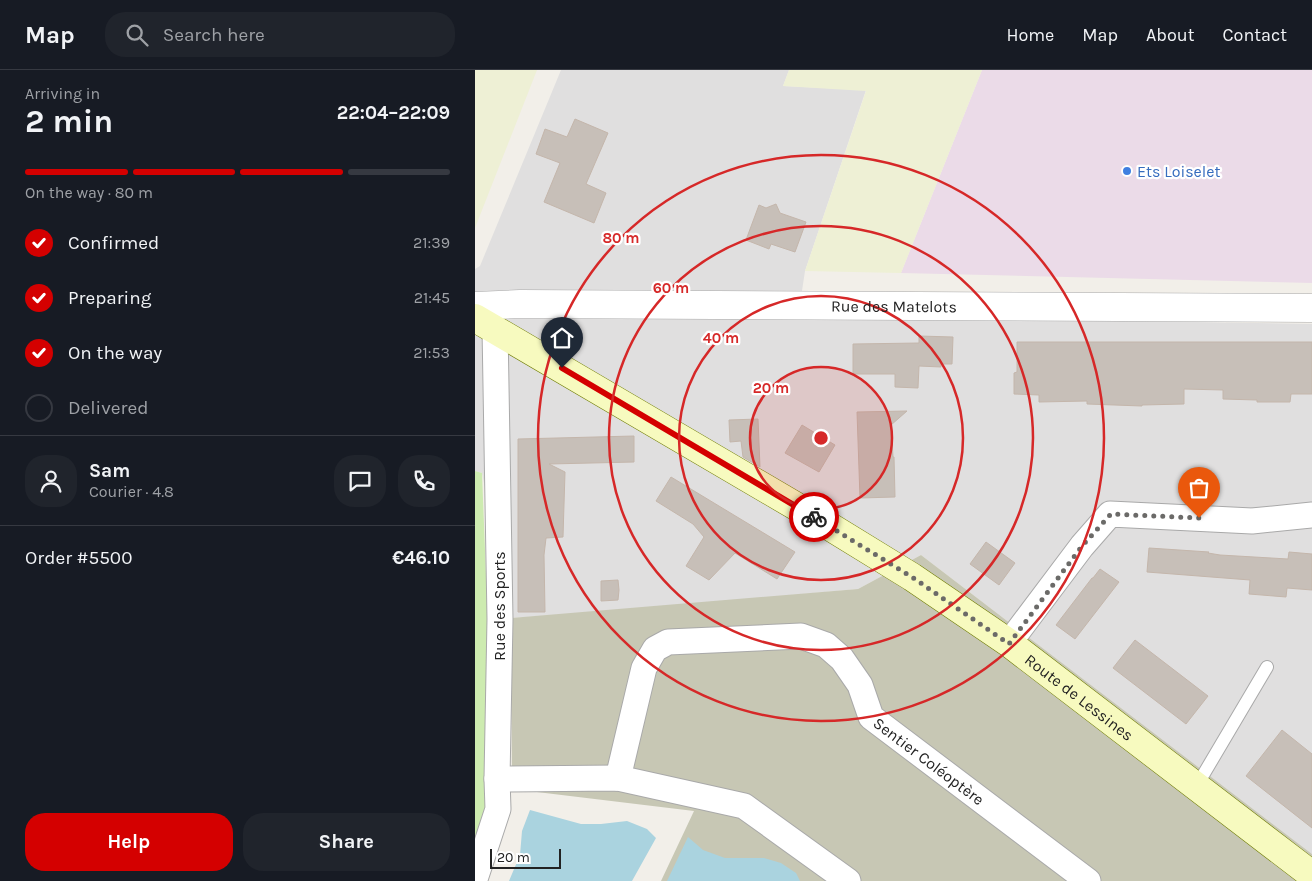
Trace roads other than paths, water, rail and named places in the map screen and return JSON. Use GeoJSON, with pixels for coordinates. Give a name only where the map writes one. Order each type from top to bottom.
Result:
{"type":"FeatureCollection","features":[{"type":"Feature","properties":{"kind":"main road","name":"Route de Lessines"},"geometry":{"type":"LineString","coordinates":[[485,323],[811,515],[912,577],[1009,644],[1312,875]]}},
{"type":"Feature","properties":{"kind":"street","name":"Rue des Matelots"},"geometry":{"type":"LineString","coordinates":[[475,306],[520,304],[1312,308]]}},
{"type":"Feature","properties":{"kind":"street","name":"Rue des Sports"},"geometry":{"type":"LineString","coordinates":[[475,880],[498,809],[500,619],[485,323]]}},
{"type":"Feature","properties":{"kind":"street"},"geometry":{"type":"LineString","coordinates":[[1009,644],[1082,546],[1111,514],[1252,522],[1312,515]]}},
{"type":"Feature","properties":{"kind":"street","name":"Sentier Coléoptère"},"geometry":{"type":"LineString","coordinates":[[618,778],[644,668],[655,648],[668,642],[801,636],[826,645],[842,660],[860,685],[871,717],[1088,881]]}},
{"type":"Feature","properties":{"kind":"street"},"geometry":{"type":"LineString","coordinates":[[497,779],[618,778],[744,806],[847,881]]}},
{"type":"Feature","properties":{"kind":"lane"},"geometry":{"type":"LineString","coordinates":[[1196,787],[1267,667]]}},
{"type":"Feature","properties":{"kind":"water"},"geometry":{"type":"Polygon","coordinates":[[[530,810],[581,824],[627,821],[647,829],[656,838],[632,881],[509,881],[520,855],[522,831],[530,810]]]}},
{"type":"Feature","properties":{"kind":"water"},"geometry":{"type":"Polygon","coordinates":[[[688,837],[703,850],[725,858],[764,858],[781,863],[796,873],[800,881],[667,881],[688,837]]]}},
{"type":"Feature","properties":{"kind":"place","name":"Ets Loiselet"},"geometry":{"type":"Point","coordinates":[1127,171]}}]}
